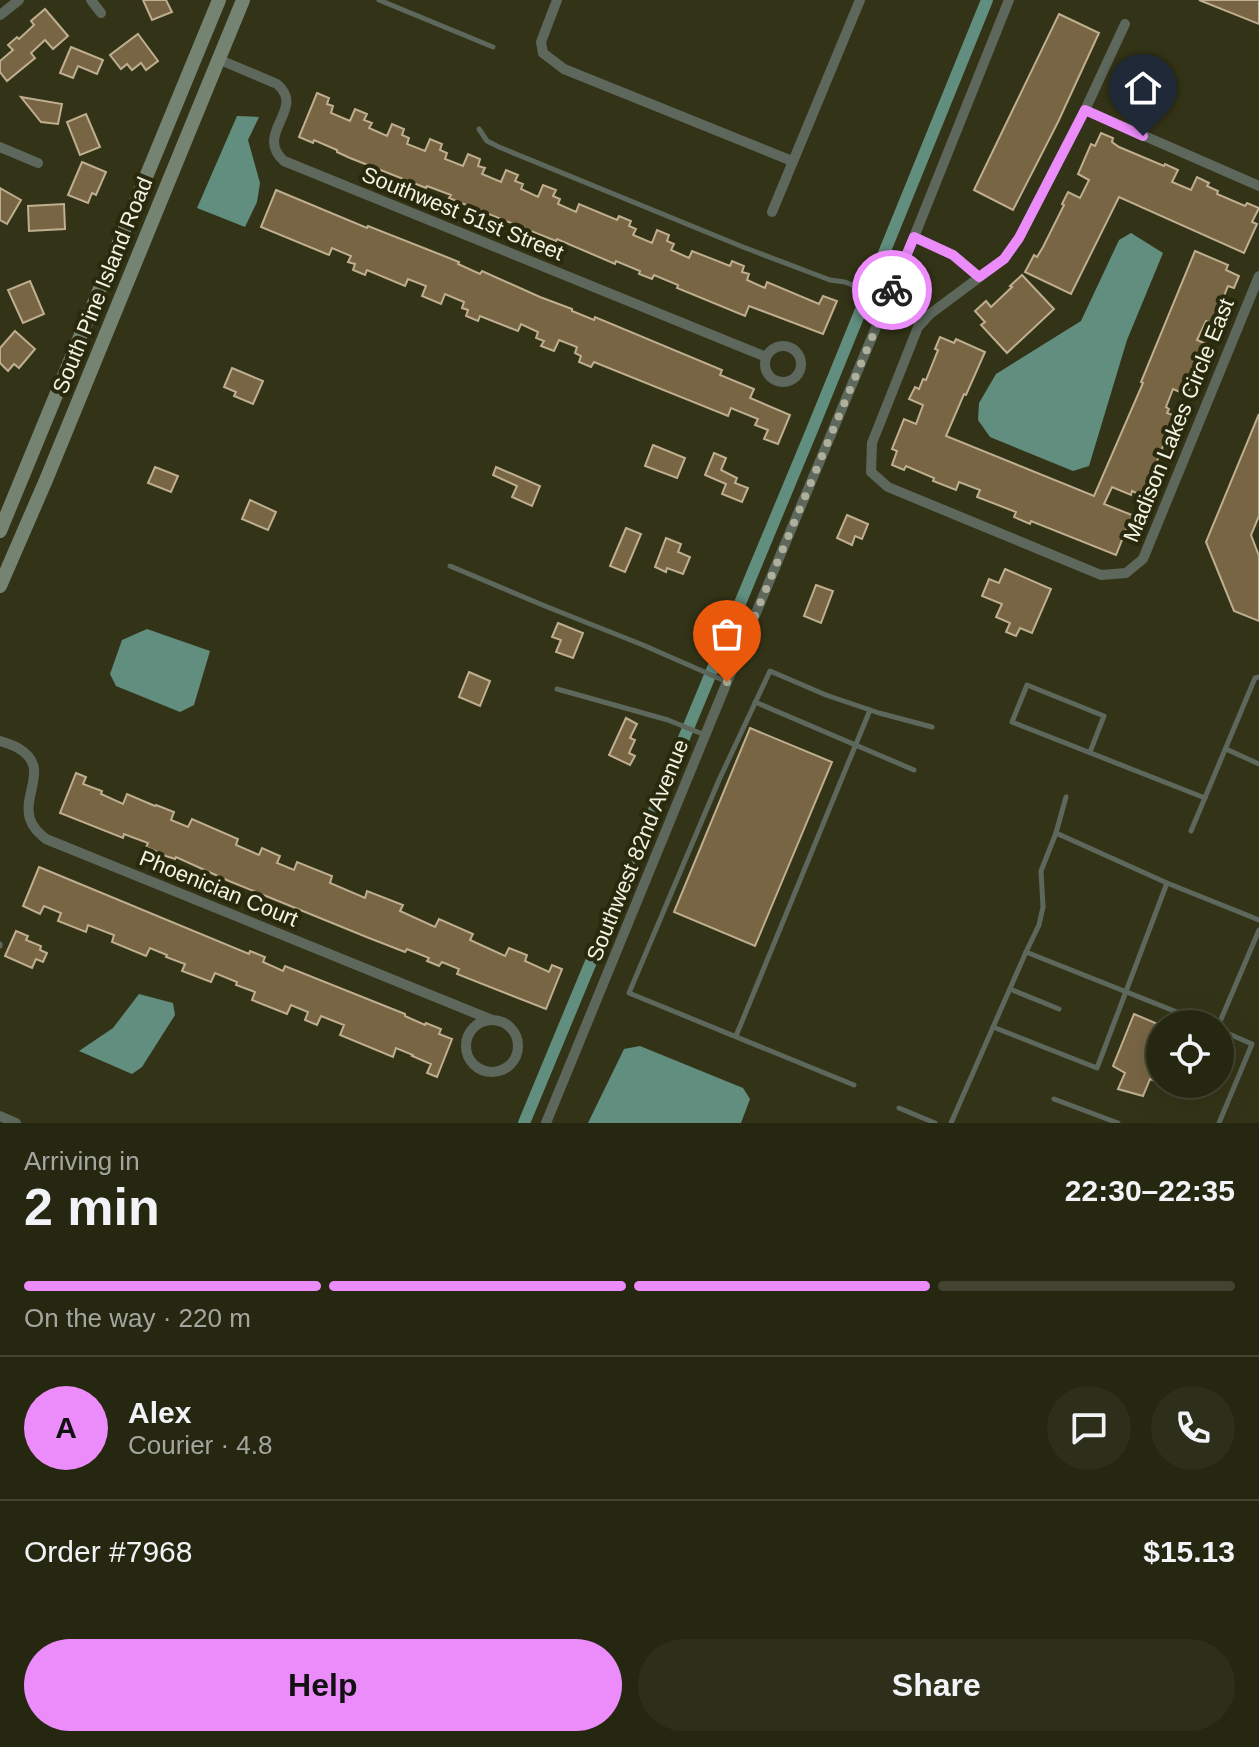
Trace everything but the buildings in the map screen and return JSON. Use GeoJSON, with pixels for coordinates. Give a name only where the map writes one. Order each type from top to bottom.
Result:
{"type":"FeatureCollection","features":[{"type":"Feature","properties":{"kind":"main road","name":"South Pine Island Road"},"geometry":{"type":"LineString","coordinates":[[0,531],[219,0]]}},
{"type":"Feature","properties":{"kind":"main road","name":"South Pine Island Road"},"geometry":{"type":"LineString","coordinates":[[0,586],[243,0]]}},
{"type":"Feature","properties":{"kind":"street"},"geometry":{"type":"LineString","coordinates":[[0,15],[19,0]]}},
{"type":"Feature","properties":{"kind":"street"},"geometry":{"type":"LineString","coordinates":[[91,0],[101,13]]}},
{"type":"Feature","properties":{"kind":"street"},"geometry":{"type":"LineString","coordinates":[[557,0],[541,42],[543,53],[551,61],[564,69],[792,161]]}},
{"type":"Feature","properties":{"kind":"street"},"geometry":{"type":"LineString","coordinates":[[772,212],[860,0]]}},
{"type":"Feature","properties":{"kind":"street","name":"Southwest 82nd Avenue"},"geometry":{"type":"LineString","coordinates":[[546,1123],[914,237],[1009,0]]}},
{"type":"Feature","properties":{"kind":"street"},"geometry":{"type":"LineString","coordinates":[[914,237],[953,255],[979,277],[1004,259],[1019,238],[1085,110],[1125,24]]}},
{"type":"Feature","properties":{"kind":"street","name":"Southwest 51st Street"},"geometry":{"type":"LineString","coordinates":[[218,59],[277,84],[283,90],[287,103],[273,147],[284,161],[766,357]]}},
{"type":"Feature","properties":{"kind":"street"},"geometry":{"type":"LineString","coordinates":[[1085,110],[1259,186]]}},
{"type":"Feature","properties":{"kind":"street"},"geometry":{"type":"LineString","coordinates":[[0,147],[38,163]]}},
{"type":"Feature","properties":{"kind":"street","name":"Madison Lakes Circle East"},"geometry":{"type":"LineString","coordinates":[[979,277],[930,314],[918,327],[872,443],[871,472],[888,487],[1101,575],[1126,573],[1143,559],[1259,276]]}},
{"type":"Feature","properties":{"kind":"street","name":"Phoenician Court"},"geometry":{"type":"LineString","coordinates":[[0,741],[20,749],[34,764],[35,783],[29,801],[29,816],[35,829],[46,839],[502,1022],[516,1036],[518,1046],[511,1064],[493,1072],[474,1065],[466,1047],[473,1028],[492,1020]]}},
{"type":"Feature","properties":{"kind":"street"},"geometry":{"type":"LineString","coordinates":[[0,1116],[16,1123]]}},
{"type":"Feature","properties":{"kind":"lane"},"geometry":{"type":"LineString","coordinates":[[379,0],[493,47]]}},
{"type":"Feature","properties":{"kind":"lane"},"geometry":{"type":"LineString","coordinates":[[479,129],[487,141],[499,147],[743,247],[888,299]]}},
{"type":"Feature","properties":{"kind":"lane"},"geometry":{"type":"LineString","coordinates":[[450,566],[727,682]]}},
{"type":"Feature","properties":{"kind":"lane"},"geometry":{"type":"LineString","coordinates":[[854,1085],[629,993],[719,780],[770,671],[826,695],[932,727]]}},
{"type":"Feature","properties":{"kind":"lane"},"geometry":{"type":"LineString","coordinates":[[1191,831],[1255,678],[1259,677]]}},
{"type":"Feature","properties":{"kind":"lane"},"geometry":{"type":"LineString","coordinates":[[1090,752],[1104,716],[1027,685],[1012,722],[1205,798]]}},
{"type":"Feature","properties":{"kind":"lane"},"geometry":{"type":"LineString","coordinates":[[557,689],[674,722],[706,735]]}},
{"type":"Feature","properties":{"kind":"lane"},"geometry":{"type":"LineString","coordinates":[[755,702],[914,770]]}},
{"type":"Feature","properties":{"kind":"lane"},"geometry":{"type":"LineString","coordinates":[[736,1036],[870,710]]}},
{"type":"Feature","properties":{"kind":"lane"},"geometry":{"type":"LineString","coordinates":[[1226,749],[1259,764]]}},
{"type":"Feature","properties":{"kind":"lane"},"geometry":{"type":"LineString","coordinates":[[951,1123],[1039,925],[1043,907],[1041,871],[1066,797]]}},
{"type":"Feature","properties":{"kind":"lane"},"geometry":{"type":"LineString","coordinates":[[1056,833],[1259,920]]}},
{"type":"Feature","properties":{"kind":"lane"},"geometry":{"type":"LineString","coordinates":[[993,1027],[1097,1068],[1167,883]]}},
{"type":"Feature","properties":{"kind":"lane"},"geometry":{"type":"LineString","coordinates":[[1227,1010],[1259,930]]}},
{"type":"Feature","properties":{"kind":"lane"},"geometry":{"type":"LineString","coordinates":[[1026,952],[1171,1010]]}},
{"type":"Feature","properties":{"kind":"lane"},"geometry":{"type":"LineString","coordinates":[[1010,989],[1059,1009]]}},
{"type":"Feature","properties":{"kind":"lane"},"geometry":{"type":"LineString","coordinates":[[1234,1034],[1252,1044],[1234,1087]]}},
{"type":"Feature","properties":{"kind":"lane"},"geometry":{"type":"LineString","coordinates":[[1219,1123],[1229,1098]]}},
{"type":"Feature","properties":{"kind":"lane"},"geometry":{"type":"LineString","coordinates":[[1054,1099],[1114,1122]]}},
{"type":"Feature","properties":{"kind":"lane"},"geometry":{"type":"LineString","coordinates":[[899,1108],[935,1123]]}},
{"type":"Feature","properties":{"kind":"water"},"geometry":{"type":"Polygon","coordinates":[[[237,116],[259,117],[248,140],[260,183],[257,202],[245,227],[197,208],[237,116]]]}},
{"type":"Feature","properties":{"kind":"water"},"geometry":{"type":"Polygon","coordinates":[[[1131,233],[1163,253],[1127,340],[1089,466],[1073,471],[990,437],[978,420],[979,403],[996,374],[1081,321],[1119,240],[1131,233]]]}},
{"type":"Feature","properties":{"kind":"water"},"geometry":{"type":"Polygon","coordinates":[[[147,629],[210,651],[194,705],[180,712],[116,686],[110,674],[122,640],[147,629]]]}},
{"type":"Feature","properties":{"kind":"water"},"geometry":{"type":"Polygon","coordinates":[[[139,994],[173,1003],[175,1015],[142,1067],[132,1074],[79,1051],[113,1028],[139,994]]]}},
{"type":"Feature","properties":{"kind":"water"},"geometry":{"type":"Polygon","coordinates":[[[640,1046],[743,1088],[750,1099],[741,1123],[588,1123],[624,1049],[640,1046]]]}},
{"type":"Feature","properties":{"kind":"waterway"},"geometry":{"type":"LineString","coordinates":[[524,1123],[987,0]]}},
{"type":"Feature","properties":{"kind":"way so far"},"geometry":{"type":"LineString","coordinates":[[727,682],[892,290]]}},
{"type":"Feature","properties":{"kind":"route"},"geometry":{"type":"LineString","coordinates":[[892,290],[914,237],[953,255],[979,277],[1004,259],[1019,238],[1085,110],[1143,136]]}}]}
